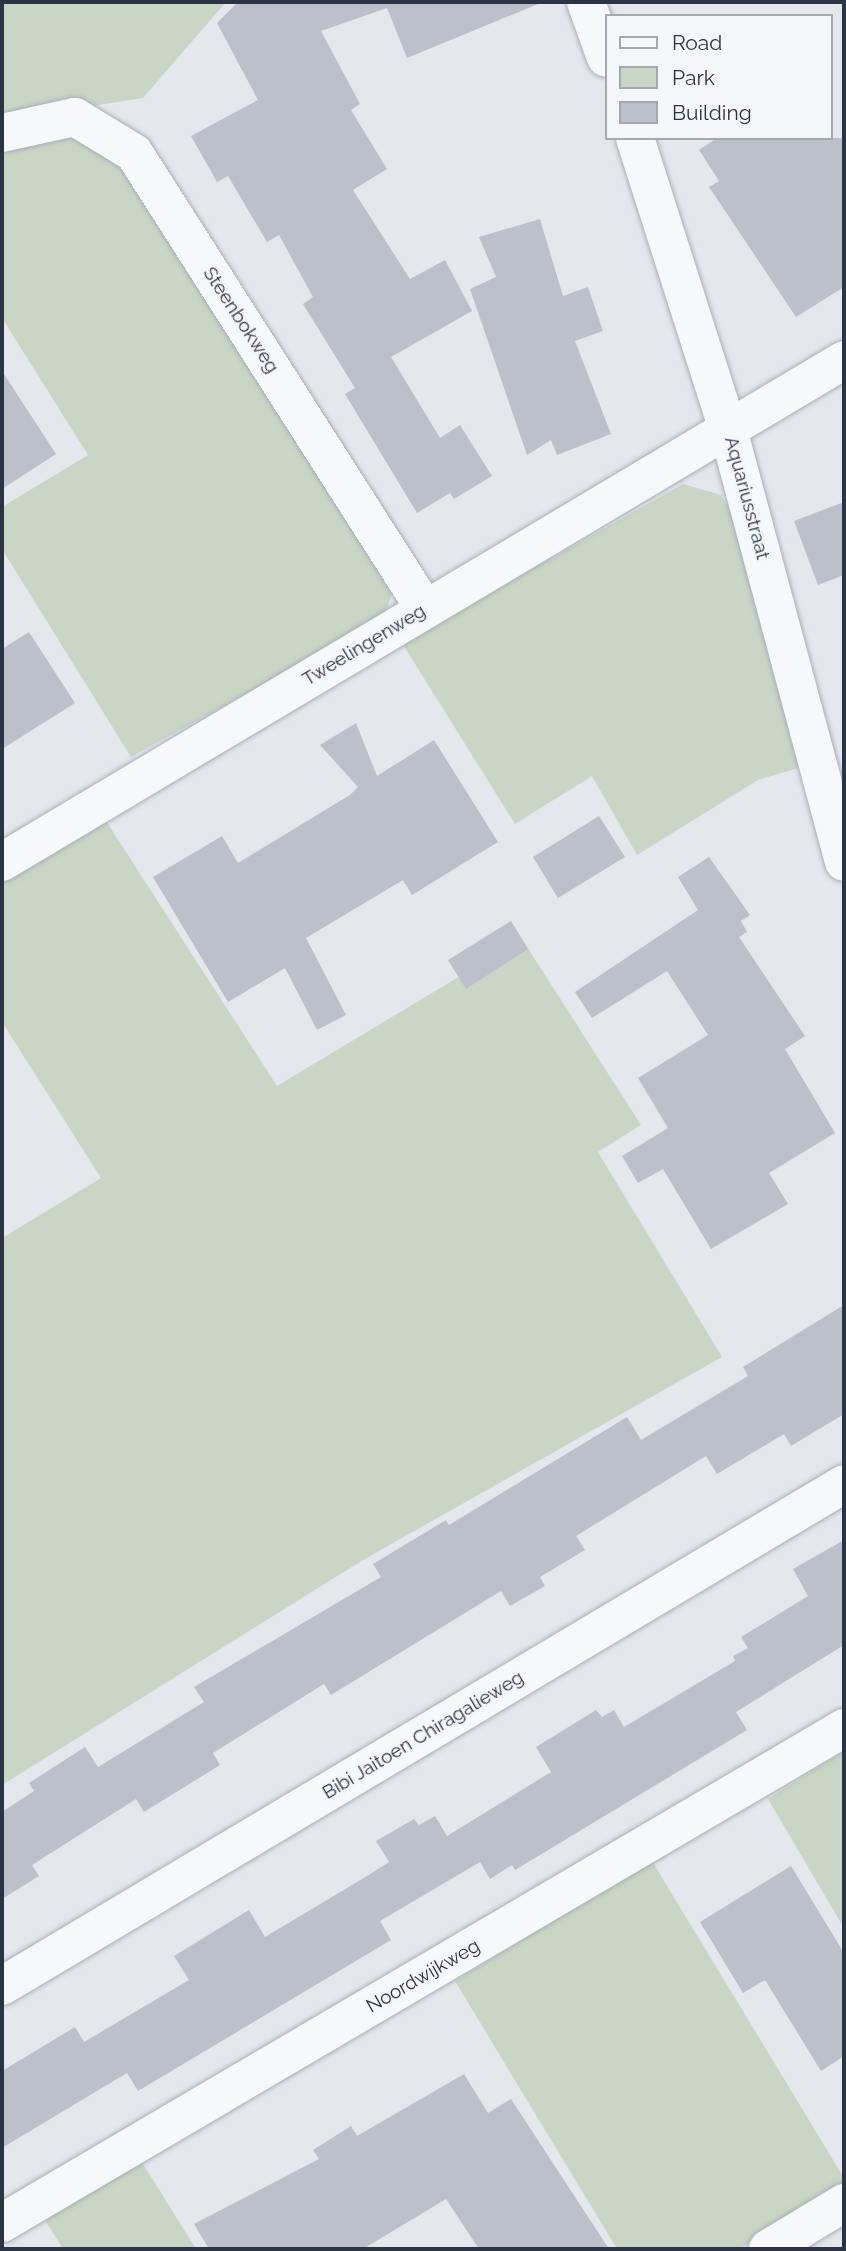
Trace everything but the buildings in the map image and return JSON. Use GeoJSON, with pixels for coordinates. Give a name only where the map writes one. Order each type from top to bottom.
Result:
{"type":"FeatureCollection","features":[{"type":"Feature","properties":{"kind":"street"},"geometry":{"type":"LineString","coordinates":[[586,2],[604,52]]}},
{"type":"Feature","properties":{"kind":"street","name":"Steenbokweg"},"geometry":{"type":"LineString","coordinates":[[2,133],[75,117],[134,153],[425,608]]}},
{"type":"Feature","properties":{"kind":"street","name":"Aquariusstraat"},"geometry":{"type":"LineString","coordinates":[[636,140],[728,429],[844,862]]}},
{"type":"Feature","properties":{"kind":"street","name":"Tweelingenweg"},"geometry":{"type":"LineString","coordinates":[[2,862],[844,360]]}},
{"type":"Feature","properties":{"kind":"street","name":"Bibi Jaitoen Chiragalieweg"},"geometry":{"type":"LineString","coordinates":[[2,1986],[844,1484]]}},
{"type":"Feature","properties":{"kind":"street","name":"Noordwijkweg"},"geometry":{"type":"LineString","coordinates":[[2,2223],[844,1728]]}},
{"type":"Feature","properties":{"kind":"street"},"geometry":{"type":"LineString","coordinates":[[768,2249],[844,2203]]}},
{"type":"Feature","properties":{"kind":"green space"},"geometry":{"type":"Polygon","coordinates":[[[2,2],[226,2],[143,98],[2,120],[2,2]]]}},
{"type":"Feature","properties":{"kind":"green space"},"geometry":{"type":"Polygon","coordinates":[[[69,134],[124,166],[392,592],[385,617],[131,757],[2,549],[2,507],[88,455],[2,318],[2,145],[69,134]]]}},
{"type":"Feature","properties":{"kind":"green space"},"geometry":{"type":"Polygon","coordinates":[[[683,484],[721,495],[735,519],[798,768],[758,780],[637,855],[592,776],[515,824],[402,643],[683,484]]]}},
{"type":"Feature","properties":{"kind":"green space"},"geometry":{"type":"Polygon","coordinates":[[[106,821],[277,1086],[522,939],[641,1125],[598,1152],[722,1357],[363,1560],[2,1785],[2,1238],[101,1178],[2,1022],[2,883],[106,821]]]}},
{"type":"Feature","properties":{"kind":"green space"},"geometry":{"type":"Polygon","coordinates":[[[844,1751],[844,1928],[768,1799],[844,1751]]]}},
{"type":"Feature","properties":{"kind":"green space"},"geometry":{"type":"Polygon","coordinates":[[[652,1861],[844,2178],[844,2186],[739,2249],[617,2249],[455,1981],[652,1861]]]}},
{"type":"Feature","properties":{"kind":"green space"},"geometry":{"type":"Polygon","coordinates":[[[140,2159],[196,2249],[63,2249],[44,2218],[140,2159]]]}}]}
